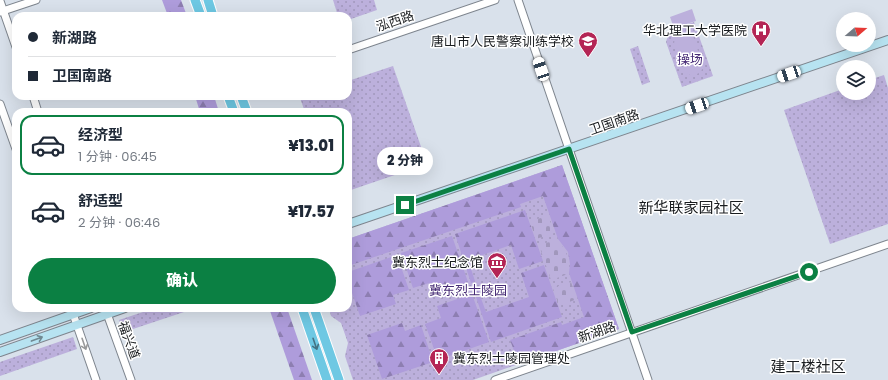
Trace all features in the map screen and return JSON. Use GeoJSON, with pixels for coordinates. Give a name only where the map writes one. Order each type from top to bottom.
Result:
{"type":"FeatureCollection","features":[{"type":"Feature","properties":{"kind":"main road"},"geometry":{"type":"LineString","coordinates":[[195,0],[199,12]]}},
{"type":"Feature","properties":{"kind":"main road"},"geometry":{"type":"LineString","coordinates":[[208,0],[212,12]]}},
{"type":"Feature","properties":{"kind":"main road","name":"卫国南路"},"geometry":{"type":"LineString","coordinates":[[352,223],[888,40]]}},
{"type":"Feature","properties":{"kind":"main road"},"geometry":{"type":"LineString","coordinates":[[0,340],[70,312]]}},
{"type":"Feature","properties":{"kind":"main road"},"geometry":{"type":"LineString","coordinates":[[0,352],[77,324],[104,312]]}},
{"type":"Feature","properties":{"kind":"main road"},"geometry":{"type":"LineString","coordinates":[[303,312],[327,380]]}},
{"type":"Feature","properties":{"kind":"main road"},"geometry":{"type":"LineString","coordinates":[[315,312],[339,380]]}},
{"type":"Feature","properties":{"kind":"street"},"geometry":{"type":"LineString","coordinates":[[2,12],[36,0]]}},
{"type":"Feature","properties":{"kind":"street","name":"泓西路"},"geometry":{"type":"LineString","coordinates":[[352,49],[495,0]]}},
{"type":"Feature","properties":{"kind":"street"},"geometry":{"type":"LineString","coordinates":[[518,0],[648,380]]}},
{"type":"Feature","properties":{"kind":"street"},"geometry":{"type":"LineString","coordinates":[[0,1],[2,12],[12,37]]}},
{"type":"Feature","properties":{"kind":"street"},"geometry":{"type":"LineString","coordinates":[[0,104],[12,138]]}},
{"type":"Feature","properties":{"kind":"street","name":"新湖路"},"geometry":{"type":"LineString","coordinates":[[495,380],[888,244]]}},
{"type":"Feature","properties":{"kind":"street"},"geometry":{"type":"LineString","coordinates":[[72,312],[96,380]]}},
{"type":"Feature","properties":{"kind":"street","name":"福兴道"},"geometry":{"type":"LineString","coordinates":[[106,312],[130,380]]}},
{"type":"Feature","properties":{"kind":"green space"},"geometry":{"type":"Polygon","coordinates":[[[162,0],[181,0],[186,12],[166,12],[162,0]]]}},
{"type":"Feature","properties":{"kind":"green space"},"geometry":{"type":"Polygon","coordinates":[[[333,0],[374,0],[377,10],[352,19],[352,12],[337,12],[333,0]]]}},
{"type":"Feature","properties":{"kind":"green space"},"geometry":{"type":"Polygon","coordinates":[[[692,9],[696,21],[674,28],[670,17],[692,9]]]}},
{"type":"Feature","properties":{"kind":"green space","name":"操场"},"geometry":{"type":"Polygon","coordinates":[[[694,22],[713,76],[682,87],[666,42],[673,31],[681,26],[694,22]]]}},
{"type":"Feature","properties":{"kind":"green space"},"geometry":{"type":"Polygon","coordinates":[[[687,32],[693,36],[703,66],[701,72],[693,76],[685,73],[674,42],[679,34],[687,32]]]}},
{"type":"Feature","properties":{"kind":"green space"},"geometry":{"type":"Polygon","coordinates":[[[638,46],[650,82],[642,85],[630,49],[638,46]]]}},
{"type":"Feature","properties":{"kind":"green space"},"geometry":{"type":"Polygon","coordinates":[[[393,66],[427,164],[352,190],[352,108],[304,108],[301,100],[352,100],[352,80],[393,66]]]}},
{"type":"Feature","properties":{"kind":"green space"},"geometry":{"type":"Polygon","coordinates":[[[884,75],[888,88],[888,224],[830,244],[784,110],[836,91],[836,100],[876,100],[876,78],[884,75]]]}},
{"type":"Feature","properties":{"kind":"green space"},"geometry":{"type":"Polygon","coordinates":[[[196,100],[215,100],[218,108],[199,108],[196,100]]]}},
{"type":"Feature","properties":{"kind":"green space","name":"冀东烈士陵园"},"geometry":{"type":"Polygon","coordinates":[[[562,165],[619,329],[473,380],[353,380],[345,356],[348,343],[341,323],[331,316],[330,312],[352,312],[352,238],[562,165]]]}},
{"type":"Feature","properties":{"kind":"green space"},"geometry":{"type":"Polygon","coordinates":[[[562,165],[619,329],[519,364],[510,340],[561,322],[562,325],[584,317],[569,273],[570,264],[568,252],[558,239],[543,196],[520,204],[521,207],[352,265],[352,238],[562,165]]]}},
{"type":"Feature","properties":{"kind":"green space"},"geometry":{"type":"Polygon","coordinates":[[[525,210],[543,261],[519,269],[511,245],[468,260],[475,281],[471,283],[455,234],[525,210]]]}},
{"type":"Feature","properties":{"kind":"green space"},"geometry":{"type":"Polygon","coordinates":[[[548,215],[554,233],[536,239],[530,222],[548,215]]]}},
{"type":"Feature","properties":{"kind":"green space"},"geometry":{"type":"Polygon","coordinates":[[[452,236],[468,282],[433,294],[429,283],[413,288],[401,253],[452,236]]]}},
{"type":"Feature","properties":{"kind":"green space"},"geometry":{"type":"Polygon","coordinates":[[[556,240],[563,247],[567,255],[569,264],[568,274],[551,280],[539,245],[556,240]]]}},
{"type":"Feature","properties":{"kind":"green space"},"geometry":{"type":"Polygon","coordinates":[[[397,255],[409,290],[393,295],[396,304],[360,316],[352,293],[352,271],[397,255]]]}},
{"type":"Feature","properties":{"kind":"green space"},"geometry":{"type":"Polygon","coordinates":[[[544,265],[562,317],[491,342],[474,291],[478,290],[486,312],[529,297],[521,273],[544,265]]]}},
{"type":"Feature","properties":{"kind":"green space"},"geometry":{"type":"Polygon","coordinates":[[[571,282],[577,299],[559,306],[553,288],[571,282]]]}},
{"type":"Feature","properties":{"kind":"green space"},"geometry":{"type":"Polygon","coordinates":[[[472,294],[489,342],[438,360],[425,324],[441,318],[437,306],[472,294]]]}},
{"type":"Feature","properties":{"kind":"green space"},"geometry":{"type":"Polygon","coordinates":[[[143,312],[184,312],[124,332],[119,320],[143,312]]]}},
{"type":"Feature","properties":{"kind":"green space"},"geometry":{"type":"Polygon","coordinates":[[[270,312],[288,312],[312,380],[294,380],[270,312]]]}},
{"type":"Feature","properties":{"kind":"green space"},"geometry":{"type":"Polygon","coordinates":[[[402,323],[405,331],[421,325],[433,362],[382,379],[367,335],[402,323]]]}},
{"type":"Feature","properties":{"kind":"green space"},"geometry":{"type":"Polygon","coordinates":[[[73,337],[77,349],[0,376],[0,362],[73,337]]]}},
{"type":"Feature","properties":{"kind":"place","name":"华北理工大学医院"},"geometry":{"type":"Point","coordinates":[761,47]}},
{"type":"Feature","properties":{"kind":"place","name":"唐山市人民警察训练学校"},"geometry":{"type":"Point","coordinates":[588,58]}},
{"type":"Feature","properties":{"kind":"place","name":"冀东烈士纪念馆"},"geometry":{"type":"Point","coordinates":[497,279]}},
{"type":"Feature","properties":{"kind":"place","name":"冀东烈士陵园管理处"},"geometry":{"type":"Point","coordinates":[439,375]}},
{"type":"Feature","properties":{"kind":"district","name":"新华联家园社区"},"geometry":{"type":"Point","coordinates":[691,207]}},
{"type":"Feature","properties":{"kind":"district","name":"建工楼社区"},"geometry":{"type":"Point","coordinates":[808,366]}},
{"type":"Feature","properties":{"kind":"route"},"geometry":{"type":"LineString","coordinates":[[405,205],[569,149],[632,332],[809,272]]}}]}
